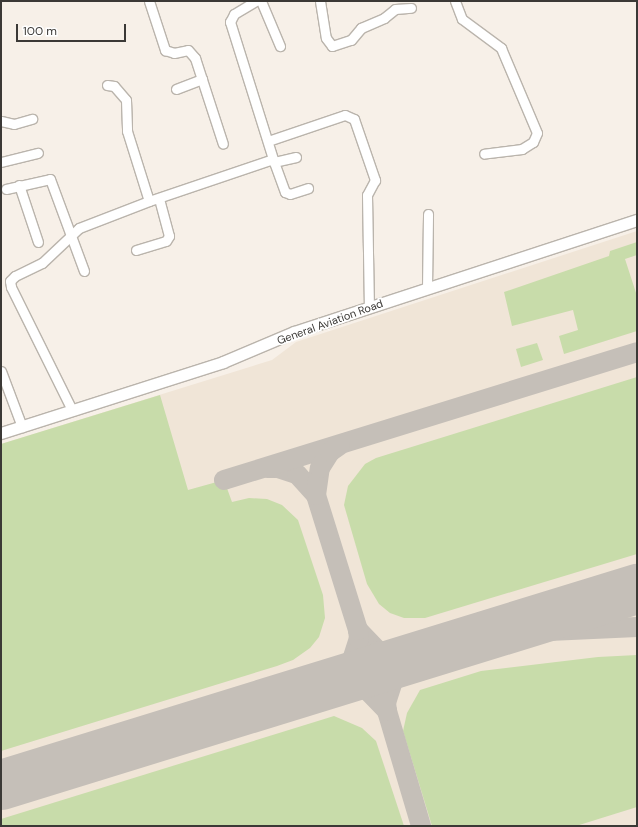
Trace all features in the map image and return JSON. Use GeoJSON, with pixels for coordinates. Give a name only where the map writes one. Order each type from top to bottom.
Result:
{"type":"FeatureCollection","features":[{"type":"Feature","properties":{"kind":"main road","name":"General Aviation Road"},"geometry":{"type":"LineString","coordinates":[[1,433],[223,362],[294,332],[637,220]]}},
{"type":"Feature","properties":{"kind":"street"},"geometry":{"type":"LineString","coordinates":[[149,1],[165,50],[170,53],[188,50],[191,52],[202,79],[223,144]]}},
{"type":"Feature","properties":{"kind":"street"},"geometry":{"type":"LineString","coordinates":[[256,1],[234,14],[230,22],[274,161],[287,194],[308,188]]}},
{"type":"Feature","properties":{"kind":"street"},"geometry":{"type":"LineString","coordinates":[[261,1],[280,46]]}},
{"type":"Feature","properties":{"kind":"street"},"geometry":{"type":"LineString","coordinates":[[320,1],[326,38],[332,46],[351,40],[356,32],[384,18],[395,9],[411,8]]}},
{"type":"Feature","properties":{"kind":"street"},"geometry":{"type":"LineString","coordinates":[[455,1],[462,19],[501,48],[537,133],[533,142],[522,149],[484,154]]}},
{"type":"Feature","properties":{"kind":"street"},"geometry":{"type":"LineString","coordinates":[[176,89],[202,79]]}},
{"type":"Feature","properties":{"kind":"street"},"geometry":{"type":"LineString","coordinates":[[107,85],[114,86],[126,100],[127,131],[149,201]]}},
{"type":"Feature","properties":{"kind":"street"},"geometry":{"type":"LineString","coordinates":[[268,141],[345,115],[354,119],[375,180],[367,195],[369,307]]}},
{"type":"Feature","properties":{"kind":"street"},"geometry":{"type":"LineString","coordinates":[[1,120],[14,124],[32,120]]}},
{"type":"Feature","properties":{"kind":"street"},"geometry":{"type":"LineString","coordinates":[[1,162],[38,153]]}},
{"type":"Feature","properties":{"kind":"street"},"geometry":{"type":"LineString","coordinates":[[72,410],[11,287],[10,281],[15,276],[38,266],[79,228],[149,201],[274,161],[296,157]]}},
{"type":"Feature","properties":{"kind":"street"},"geometry":{"type":"LineString","coordinates":[[6,189],[50,179],[72,234],[84,272]]}},
{"type":"Feature","properties":{"kind":"street"},"geometry":{"type":"LineString","coordinates":[[19,185],[38,242]]}},
{"type":"Feature","properties":{"kind":"street"},"geometry":{"type":"LineString","coordinates":[[136,250],[166,241],[169,236],[159,198]]}},
{"type":"Feature","properties":{"kind":"street"},"geometry":{"type":"LineString","coordinates":[[427,288],[428,214]]}},
{"type":"Feature","properties":{"kind":"street"},"geometry":{"type":"LineString","coordinates":[[1,371],[3,381],[22,427]]}},
{"type":"Feature","properties":{"kind":"shaded area"},"geometry":{"type":"Polygon","coordinates":[[[637,231],[637,826],[1,826],[1,444],[272,360],[296,342],[637,231]]]}},
{"type":"Feature","properties":{"kind":"green space"},"geometry":{"type":"Polygon","coordinates":[[[637,242],[637,255],[625,259],[637,296],[637,331],[564,354],[559,336],[578,330],[573,310],[512,326],[504,292],[609,256],[610,251],[637,242]]]}},
{"type":"Feature","properties":{"kind":"green space"},"geometry":{"type":"Polygon","coordinates":[[[537,343],[543,360],[521,367],[516,349],[537,343]]]}},
{"type":"Feature","properties":{"kind":"green space"},"geometry":{"type":"Polygon","coordinates":[[[637,377],[637,554],[425,618],[404,618],[390,613],[379,604],[367,584],[344,505],[348,486],[365,464],[376,458],[637,377]]]}},
{"type":"Feature","properties":{"kind":"green space"},"geometry":{"type":"Polygon","coordinates":[[[160,395],[188,490],[224,480],[232,502],[249,498],[267,499],[282,505],[298,520],[323,595],[325,618],[319,637],[310,648],[293,660],[277,666],[1,751],[1,444],[160,395]]]}},
{"type":"Feature","properties":{"kind":"green space"},"geometry":{"type":"Polygon","coordinates":[[[637,655],[637,807],[576,826],[432,826],[403,731],[407,713],[420,690],[481,671],[598,657],[637,655]]]}},
{"type":"Feature","properties":{"kind":"green space"},"geometry":{"type":"Polygon","coordinates":[[[334,716],[362,728],[376,741],[404,826],[1,826],[1,819],[334,716]]]}},
{"type":"Feature","properties":{"kind":"taxiway"},"geometry":{"type":"LineString","coordinates":[[224,480],[637,352]]}},
{"type":"Feature","properties":{"kind":"taxiway"},"geometry":{"type":"LineString","coordinates":[[329,684],[350,666],[359,639],[358,630],[316,495],[320,468],[330,452],[340,445]]}},
{"type":"Feature","properties":{"kind":"taxiway"},"geometry":{"type":"LineString","coordinates":[[267,468],[278,468],[297,474],[316,495]]}},
{"type":"Feature","properties":{"kind":"taxiway"},"geometry":{"type":"LineString","coordinates":[[465,642],[549,631],[637,627]]}},
{"type":"Feature","properties":{"kind":"taxiway"},"geometry":{"type":"LineString","coordinates":[[358,630],[378,651],[396,657],[416,657]]}},
{"type":"Feature","properties":{"kind":"taxiway"},"geometry":{"type":"LineString","coordinates":[[416,657],[395,675],[386,702],[387,711],[421,826]]}},
{"type":"Feature","properties":{"kind":"taxiway"},"geometry":{"type":"LineString","coordinates":[[329,684],[348,684],[367,690],[387,711]]}},
{"type":"Feature","properties":{"kind":"runway"},"geometry":{"type":"LineString","coordinates":[[1,785],[637,589]]}}]}
